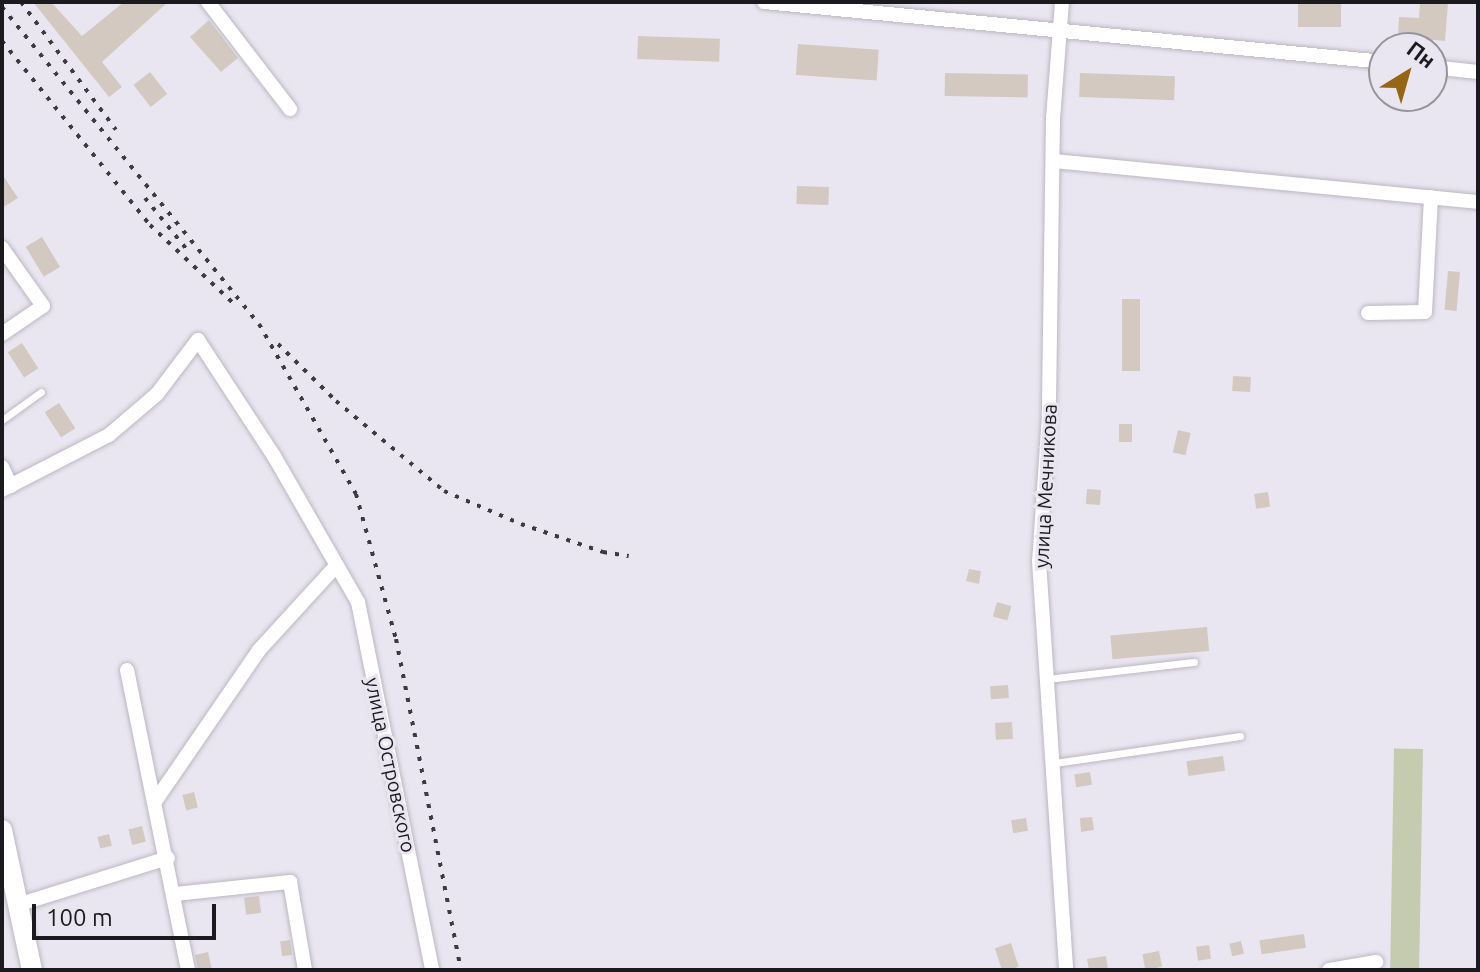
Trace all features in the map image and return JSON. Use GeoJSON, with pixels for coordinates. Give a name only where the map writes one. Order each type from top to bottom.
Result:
{"type":"FeatureCollection","features":[{"type":"Feature","properties":{"kind":"street"},"geometry":{"type":"LineString","coordinates":[[208,2],[290,109]]}},
{"type":"Feature","properties":{"kind":"street"},"geometry":{"type":"LineString","coordinates":[[764,2],[1058,34],[1368,61]]}},
{"type":"Feature","properties":{"kind":"street","name":"улица Мечникова"},"geometry":{"type":"LineString","coordinates":[[1062,2],[1053,161],[1049,416],[1039,561],[1044,680],[1055,763],[1066,970]]}},
{"type":"Feature","properties":{"kind":"street"},"geometry":{"type":"LineString","coordinates":[[1448,69],[1478,72]]}},
{"type":"Feature","properties":{"kind":"street"},"geometry":{"type":"LineString","coordinates":[[1053,161],[1478,202]]}},
{"type":"Feature","properties":{"kind":"street"},"geometry":{"type":"LineString","coordinates":[[1368,313],[1425,312],[1431,197]]}},
{"type":"Feature","properties":{"kind":"street"},"geometry":{"type":"LineString","coordinates":[[2,248],[43,306],[2,334]]}},
{"type":"Feature","properties":{"kind":"street","name":"улица Островского"},"geometry":{"type":"LineString","coordinates":[[6,488],[109,435],[157,394],[198,340],[274,456],[358,602],[432,970]]}},
{"type":"Feature","properties":{"kind":"street"},"geometry":{"type":"LineString","coordinates":[[2,467],[6,488]]}},
{"type":"Feature","properties":{"kind":"street"},"geometry":{"type":"LineString","coordinates":[[156,800],[259,650],[336,566]]}},
{"type":"Feature","properties":{"kind":"street"},"geometry":{"type":"LineString","coordinates":[[127,670],[168,858],[188,970]]}},
{"type":"Feature","properties":{"kind":"street"},"geometry":{"type":"LineString","coordinates":[[2,830],[32,970]]}},
{"type":"Feature","properties":{"kind":"street"},"geometry":{"type":"LineString","coordinates":[[17,905],[168,858]]}},
{"type":"Feature","properties":{"kind":"street"},"geometry":{"type":"LineString","coordinates":[[175,894],[290,882],[305,970]]}},
{"type":"Feature","properties":{"kind":"street"},"geometry":{"type":"LineString","coordinates":[[1329,970],[1376,962]]}},
{"type":"Feature","properties":{"kind":"lane"},"geometry":{"type":"LineString","coordinates":[[2,420],[41,392]]}},
{"type":"Feature","properties":{"kind":"lane"},"geometry":{"type":"LineString","coordinates":[[1044,680],[1194,662]]}},
{"type":"Feature","properties":{"kind":"lane"},"geometry":{"type":"LineString","coordinates":[[1055,763],[1240,736]]}},
{"type":"Feature","properties":{"kind":"green space"},"geometry":{"type":"Polygon","coordinates":[[[1394,748],[1423,749],[1419,970],[1390,969],[1394,748]]]}},
{"type":"Feature","properties":{"kind":"building"},"geometry":{"type":"Polygon","coordinates":[[[33,2],[51,2],[82,36],[124,2],[168,2],[102,62],[122,87],[109,97],[33,2]]]}},
{"type":"Feature","properties":{"kind":"building"},"geometry":{"type":"Polygon","coordinates":[[[1298,2],[1341,2],[1341,27],[1298,27],[1298,2]]]}},
{"type":"Feature","properties":{"kind":"building"},"geometry":{"type":"Polygon","coordinates":[[[1420,2],[1448,2],[1446,32],[1398,32],[1399,17],[1419,18],[1420,2]]]}},
{"type":"Feature","properties":{"kind":"building"},"geometry":{"type":"Polygon","coordinates":[[[209,20],[238,58],[221,72],[190,37],[209,20]]]}},
{"type":"Feature","properties":{"kind":"building"},"geometry":{"type":"Polygon","coordinates":[[[638,36],[720,39],[719,62],[637,59],[638,36]]]}},
{"type":"Feature","properties":{"kind":"building"},"geometry":{"type":"Polygon","coordinates":[[[798,44],[879,50],[877,81],[796,75],[798,44]]]}},
{"type":"Feature","properties":{"kind":"building"},"geometry":{"type":"Polygon","coordinates":[[[150,72],[167,94],[151,107],[133,85],[150,72]]]}},
{"type":"Feature","properties":{"kind":"building"},"geometry":{"type":"Polygon","coordinates":[[[945,73],[1028,74],[1028,97],[945,96],[945,73]]]}},
{"type":"Feature","properties":{"kind":"building"},"geometry":{"type":"Polygon","coordinates":[[[1080,73],[1175,76],[1174,100],[1079,97],[1080,73]]]}},
{"type":"Feature","properties":{"kind":"building"},"geometry":{"type":"Polygon","coordinates":[[[2,174],[18,198],[2,208],[2,174]]]}},
{"type":"Feature","properties":{"kind":"building"},"geometry":{"type":"Polygon","coordinates":[[[797,186],[829,187],[828,205],[796,204],[797,186]]]}},
{"type":"Feature","properties":{"kind":"building"},"geometry":{"type":"Polygon","coordinates":[[[42,237],[60,267],[44,277],[26,247],[42,237]]]}},
{"type":"Feature","properties":{"kind":"building"},"geometry":{"type":"Polygon","coordinates":[[[1448,271],[1460,272],[1457,311],[1445,310],[1448,271]]]}},
{"type":"Feature","properties":{"kind":"building"},"geometry":{"type":"Polygon","coordinates":[[[1122,299],[1140,299],[1140,371],[1122,371],[1122,299]]]}},
{"type":"Feature","properties":{"kind":"building"},"geometry":{"type":"Polygon","coordinates":[[[22,343],[38,368],[24,377],[8,352],[22,343]]]}},
{"type":"Feature","properties":{"kind":"building"},"geometry":{"type":"Polygon","coordinates":[[[1233,376],[1251,377],[1250,392],[1232,391],[1233,376]]]}},
{"type":"Feature","properties":{"kind":"building"},"geometry":{"type":"Polygon","coordinates":[[[59,403],[75,428],[61,437],[45,412],[59,403]]]}},
{"type":"Feature","properties":{"kind":"building"},"geometry":{"type":"Polygon","coordinates":[[[1119,424],[1132,424],[1132,442],[1119,442],[1119,424]]]}},
{"type":"Feature","properties":{"kind":"building"},"geometry":{"type":"Polygon","coordinates":[[[1178,430],[1191,433],[1185,455],[1173,452],[1178,430]]]}},
{"type":"Feature","properties":{"kind":"building"},"geometry":{"type":"Polygon","coordinates":[[[1087,489],[1101,490],[1100,505],[1086,504],[1087,489]]]}},
{"type":"Feature","properties":{"kind":"building"},"geometry":{"type":"Polygon","coordinates":[[[1268,492],[1270,507],[1256,509],[1254,494],[1268,492]]]}},
{"type":"Feature","properties":{"kind":"building"},"geometry":{"type":"Polygon","coordinates":[[[969,569],[981,571],[979,584],[966,581],[969,569]]]}},
{"type":"Feature","properties":{"kind":"building"},"geometry":{"type":"Polygon","coordinates":[[[997,602],[1011,606],[1007,621],[993,616],[997,602]]]}},
{"type":"Feature","properties":{"kind":"building"},"geometry":{"type":"Polygon","coordinates":[[[1207,627],[1209,651],[1112,659],[1110,635],[1207,627]]]}},
{"type":"Feature","properties":{"kind":"building"},"geometry":{"type":"Polygon","coordinates":[[[1008,685],[1009,698],[991,699],[990,686],[1008,685]]]}},
{"type":"Feature","properties":{"kind":"building"},"geometry":{"type":"Polygon","coordinates":[[[1012,722],[1013,739],[996,740],[995,723],[1012,722]]]}},
{"type":"Feature","properties":{"kind":"building"},"geometry":{"type":"Polygon","coordinates":[[[1223,756],[1225,771],[1188,776],[1186,761],[1223,756]]]}},
{"type":"Feature","properties":{"kind":"building"},"geometry":{"type":"Polygon","coordinates":[[[1090,772],[1092,785],[1076,787],[1074,775],[1090,772]]]}},
{"type":"Feature","properties":{"kind":"building"},"geometry":{"type":"Polygon","coordinates":[[[194,792],[198,808],[186,810],[182,795],[194,792]]]}},
{"type":"Feature","properties":{"kind":"building"},"geometry":{"type":"Polygon","coordinates":[[[1092,817],[1094,830],[1081,832],[1080,818],[1092,817]]]}},
{"type":"Feature","properties":{"kind":"building"},"geometry":{"type":"Polygon","coordinates":[[[1026,818],[1028,831],[1013,833],[1011,820],[1026,818]]]}},
{"type":"Feature","properties":{"kind":"building"},"geometry":{"type":"Polygon","coordinates":[[[142,826],[146,842],[132,845],[128,829],[142,826]]]}},
{"type":"Feature","properties":{"kind":"building"},"geometry":{"type":"Polygon","coordinates":[[[109,834],[112,846],[100,849],[97,837],[109,834]]]}},
{"type":"Feature","properties":{"kind":"building"},"geometry":{"type":"Polygon","coordinates":[[[259,896],[261,913],[246,915],[244,898],[259,896]]]}},
{"type":"Feature","properties":{"kind":"building"},"geometry":{"type":"Polygon","coordinates":[[[1304,934],[1306,948],[1261,954],[1259,940],[1304,934]]]}},
{"type":"Feature","properties":{"kind":"building"},"geometry":{"type":"Polygon","coordinates":[[[290,940],[292,955],[282,956],[280,941],[290,940]]]}},
{"type":"Feature","properties":{"kind":"building"},"geometry":{"type":"Polygon","coordinates":[[[1241,941],[1244,954],[1232,956],[1229,944],[1241,941]]]}},
{"type":"Feature","properties":{"kind":"building"},"geometry":{"type":"Polygon","coordinates":[[[1011,943],[1019,967],[1002,970],[995,948],[1011,943]]]}},
{"type":"Feature","properties":{"kind":"building"},"geometry":{"type":"Polygon","coordinates":[[[1209,945],[1211,959],[1198,961],[1196,947],[1209,945]]]}},
{"type":"Feature","properties":{"kind":"building"},"geometry":{"type":"Polygon","coordinates":[[[1159,951],[1162,967],[1145,970],[1142,954],[1159,951]]]}},
{"type":"Feature","properties":{"kind":"building"},"geometry":{"type":"Polygon","coordinates":[[[208,952],[212,970],[198,970],[195,955],[208,952]]]}},
{"type":"Feature","properties":{"kind":"building"},"geometry":{"type":"Polygon","coordinates":[[[1106,956],[1108,970],[1089,970],[1087,959],[1106,956]]]}},
{"type":"Feature","properties":{"kind":"railway"},"geometry":{"type":"LineString","coordinates":[[21,2],[116,130]]}},
{"type":"Feature","properties":{"kind":"railway"},"geometry":{"type":"LineString","coordinates":[[2,7],[259,324],[356,494],[396,639],[461,970]]}},
{"type":"Feature","properties":{"kind":"railway"},"geometry":{"type":"LineString","coordinates":[[2,41],[150,225],[234,304]]}},
{"type":"Feature","properties":{"kind":"railway"},"geometry":{"type":"LineString","coordinates":[[145,198],[188,251]]}},
{"type":"Feature","properties":{"kind":"railway"},"geometry":{"type":"LineString","coordinates":[[278,344],[336,401],[444,491],[521,524],[603,552],[629,556]]}}]}
